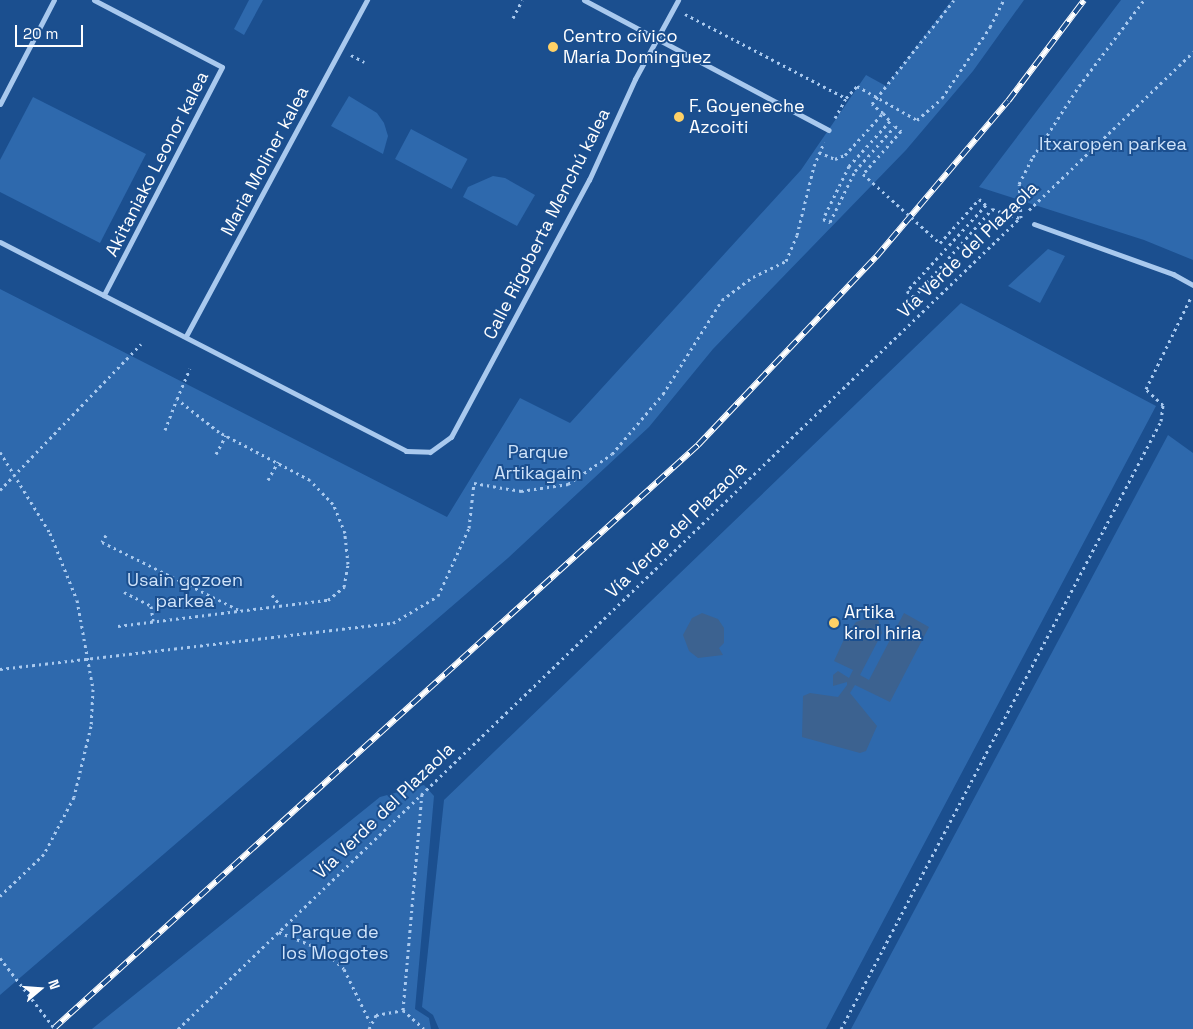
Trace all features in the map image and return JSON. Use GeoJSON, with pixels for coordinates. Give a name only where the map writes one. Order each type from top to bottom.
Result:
{"type":"FeatureCollection","features":[{"type":"Feature","properties":{"kind":"street"},"geometry":{"type":"LineString","coordinates":[[0,104],[54,0]]}},
{"type":"Feature","properties":{"kind":"street","name":"Akitaniako Leonor kalea"},"geometry":{"type":"LineString","coordinates":[[94,0],[222,67],[104,295]]}},
{"type":"Feature","properties":{"kind":"street","name":"Maria Moliner kalea"},"geometry":{"type":"LineString","coordinates":[[186,336],[367,0]]}},
{"type":"Feature","properties":{"kind":"street"},"geometry":{"type":"LineString","coordinates":[[584,0],[829,130]]}},
{"type":"Feature","properties":{"kind":"street","name":"Calle Rigoberta Menchú kalea"},"geometry":{"type":"LineString","coordinates":[[186,336],[406,451],[430,452],[450,437],[589,180],[657,39],[678,0]]}},
{"type":"Feature","properties":{"kind":"street"},"geometry":{"type":"LineString","coordinates":[[1034,224],[1173,274],[1193,285]]}},
{"type":"Feature","properties":{"kind":"street"},"geometry":{"type":"LineString","coordinates":[[0,242],[186,336]]}},
{"type":"Feature","properties":{"kind":"path"},"geometry":{"type":"LineString","coordinates":[[513,18],[522,0]]}},
{"type":"Feature","properties":{"kind":"path"},"geometry":{"type":"LineString","coordinates":[[954,0],[872,104],[890,120],[849,166],[823,219],[830,222],[855,171],[896,126],[901,131],[863,174],[940,243],[978,198],[986,205],[907,291],[914,297],[992,209],[1021,218],[1020,184],[1033,156],[1079,86],[1144,0]]}},
{"type":"Feature","properties":{"kind":"path"},"geometry":{"type":"LineString","coordinates":[[0,669],[87,656],[393,623],[438,596],[469,528],[474,483],[522,490],[568,484],[612,454],[663,394],[722,300],[753,277],[786,261],[797,235],[819,152],[846,98],[857,86],[917,120],[942,98],[990,27],[1004,0]]}},
{"type":"Feature","properties":{"kind":"path"},"geometry":{"type":"LineString","coordinates":[[673,8],[846,98]]}},
{"type":"Feature","properties":{"kind":"path","name":"Vía Verde del Plazaola"},"geometry":{"type":"LineString","coordinates":[[178,1029],[1193,52]]}},
{"type":"Feature","properties":{"kind":"path"},"geometry":{"type":"LineString","coordinates":[[819,152],[835,159],[845,155],[883,114]]}},
{"type":"Feature","properties":{"kind":"path"},"geometry":{"type":"LineString","coordinates":[[841,1029],[1161,421],[1163,405],[1146,389],[1193,292]]}},
{"type":"Feature","properties":{"kind":"path"},"geometry":{"type":"LineString","coordinates":[[0,490],[141,344]]}},
{"type":"Feature","properties":{"kind":"path"},"geometry":{"type":"LineString","coordinates":[[165,430],[190,369]]}},
{"type":"Feature","properties":{"kind":"path"},"geometry":{"type":"LineString","coordinates":[[118,626],[328,600],[344,587],[348,564],[345,533],[333,504],[310,480],[226,435],[177,399]]}},
{"type":"Feature","properties":{"kind":"path"},"geometry":{"type":"LineString","coordinates":[[216,454],[226,435]]}},
{"type":"Feature","properties":{"kind":"path"},"geometry":{"type":"LineString","coordinates":[[0,452],[16,474],[50,533],[77,600],[93,689],[91,726],[74,797],[44,854],[0,896]]}},
{"type":"Feature","properties":{"kind":"path"},"geometry":{"type":"LineString","coordinates":[[268,480],[278,462]]}},
{"type":"Feature","properties":{"kind":"path"},"geometry":{"type":"LineString","coordinates":[[106,535],[102,542],[240,611]]}},
{"type":"Feature","properties":{"kind":"path"},"geometry":{"type":"LineString","coordinates":[[124,592],[151,606],[153,621]]}},
{"type":"Feature","properties":{"kind":"path"},"geometry":{"type":"LineString","coordinates":[[272,595],[281,606]]}},
{"type":"Feature","properties":{"kind":"path"},"geometry":{"type":"LineString","coordinates":[[403,1010],[422,794]]}},
{"type":"Feature","properties":{"kind":"path"},"geometry":{"type":"LineString","coordinates":[[279,932],[323,950],[344,968],[370,1022]]}},
{"type":"Feature","properties":{"kind":"path"},"geometry":{"type":"LineString","coordinates":[[0,958],[54,1029]]}},
{"type":"Feature","properties":{"kind":"path"},"geometry":{"type":"LineString","coordinates":[[369,1029],[370,1022],[376,1015],[403,1010]]}},
{"type":"Feature","properties":{"kind":"path"},"geometry":{"type":"LineString","coordinates":[[403,1010],[424,1029]]}},
{"type":"Feature","properties":{"kind":"green space"},"geometry":{"type":"Polygon","coordinates":[[[249,0],[263,0],[244,35],[234,29],[249,0]]]}},
{"type":"Feature","properties":{"kind":"green space","name":"Usain gozoen parkea"},"geometry":{"type":"Polygon","coordinates":[[[952,0],[1024,0],[973,71],[906,150],[713,349],[649,427],[508,558],[0,995],[0,289],[447,517],[520,398],[570,423],[801,170],[866,75],[886,86],[952,0]]]}},
{"type":"Feature","properties":{"kind":"green space","name":"Itxaropen parkea"},"geometry":{"type":"Polygon","coordinates":[[[1121,0],[1193,0],[1193,260],[1144,240],[979,187],[1121,0]]]}},
{"type":"Feature","properties":{"kind":"green space"},"geometry":{"type":"Polygon","coordinates":[[[349,96],[377,113],[384,123],[388,136],[383,154],[331,126],[349,96]]]}},
{"type":"Feature","properties":{"kind":"green space"},"geometry":{"type":"Polygon","coordinates":[[[33,97],[146,154],[100,243],[0,192],[0,160],[33,97]]]}},
{"type":"Feature","properties":{"kind":"green space"},"geometry":{"type":"Polygon","coordinates":[[[411,129],[468,159],[452,189],[395,159],[411,129]]]}},
{"type":"Feature","properties":{"kind":"green space"},"geometry":{"type":"Polygon","coordinates":[[[493,176],[505,178],[535,195],[517,226],[463,197],[468,187],[493,176]]]}},
{"type":"Feature","properties":{"kind":"green space"},"geometry":{"type":"Polygon","coordinates":[[[1048,249],[1065,256],[1040,303],[1008,286],[1048,249]]]}},
{"type":"Feature","properties":{"kind":"green space","name":"Artika kirol hiria"},"geometry":{"type":"Polygon","coordinates":[[[961,303],[1156,406],[826,1029],[439,1029],[433,1015],[422,1007],[444,800],[961,303]]]}},
{"type":"Feature","properties":{"kind":"green space"},"geometry":{"type":"Polygon","coordinates":[[[1168,435],[1193,453],[1193,1029],[851,1029],[1168,435]]]}},
{"type":"Feature","properties":{"kind":"green space","name":"Parque de los Mogotes"},"geometry":{"type":"Polygon","coordinates":[[[424,785],[434,796],[415,1009],[429,1018],[431,1029],[92,1029],[380,797],[424,785]]]}},
{"type":"Feature","properties":{"kind":"shaded area"},"geometry":{"type":"Polygon","coordinates":[[[702,613],[718,619],[724,628],[724,643],[719,648],[723,655],[698,658],[689,651],[683,635],[692,618],[702,613]]]}},
{"type":"Feature","properties":{"kind":"shaded area"},"geometry":{"type":"Polygon","coordinates":[[[904,613],[929,627],[890,702],[855,685],[850,693],[877,726],[866,751],[860,753],[802,737],[803,696],[810,693],[838,697],[847,685],[847,682],[833,686],[833,675],[838,671],[849,678],[853,670],[834,661],[846,635],[856,622],[877,615],[882,633],[860,675],[869,680],[904,613]]]}},
{"type":"Feature","properties":{"kind":"railway"},"geometry":{"type":"LineString","coordinates":[[53,1029],[698,445],[876,257],[1008,101],[1084,0]]}},
{"type":"Feature","properties":{"kind":"place","name":"Centro cívico María Dominguez"},"geometry":{"type":"Point","coordinates":[553,47]}},
{"type":"Feature","properties":{"kind":"place","name":"F. Goyeneche Azcoiti"},"geometry":{"type":"Point","coordinates":[679,117]}},
{"type":"Feature","properties":{"kind":"place","name":"Artika kirol hiria"},"geometry":{"type":"Point","coordinates":[834,623]}},
{"type":"Feature","properties":{"kind":"park label","name":"Parque Artikagain"},"geometry":{"type":"Point","coordinates":[538,463]}}]}
